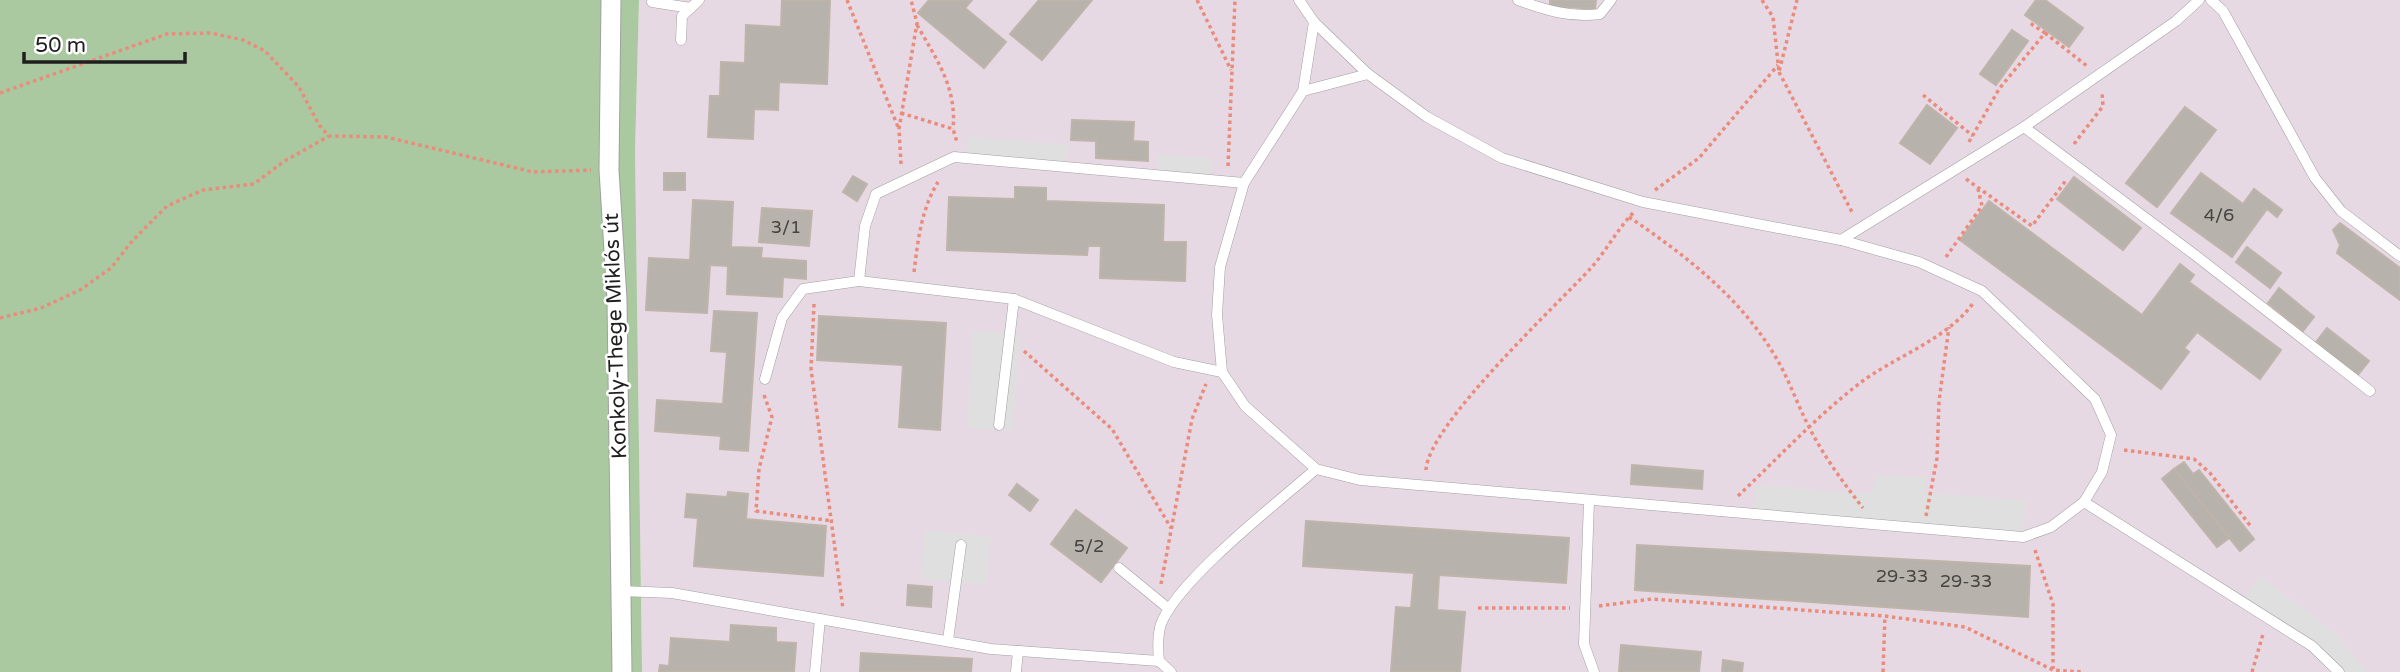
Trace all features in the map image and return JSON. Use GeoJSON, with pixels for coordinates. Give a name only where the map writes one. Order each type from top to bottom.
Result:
{"type":"FeatureCollection","features":[{"type":"Feature","properties":{"kind":"street","name":"Konkoly-Thege Miklós út"},"geometry":{"type":"LineString","coordinates":[[611,0],[609,170],[617,299],[622,672]]}},
{"type":"Feature","properties":{"kind":"lane"},"geometry":{"type":"LineString","coordinates":[[681,40],[682,16],[699,0]]}},
{"type":"Feature","properties":{"kind":"lane"},"geometry":{"type":"LineString","coordinates":[[1299,0],[1314,22],[1368,74],[1427,117],[1502,158],[1643,202],[1841,240],[1919,262],[1982,290],[2095,399],[2110,435],[2102,472],[2084,502],[2052,527],[2023,537],[1360,480],[1316,469],[1245,406],[1222,372],[1217,315],[1220,267],[1244,183],[1303,91],[1314,22]]}},
{"type":"Feature","properties":{"kind":"lane"},"geometry":{"type":"LineString","coordinates":[[1518,0],[1560,14],[1585,16],[1600,14],[1611,0]]}},
{"type":"Feature","properties":{"kind":"lane"},"geometry":{"type":"LineString","coordinates":[[1841,240],[2024,127],[2176,22],[2199,0]]}},
{"type":"Feature","properties":{"kind":"lane"},"geometry":{"type":"LineString","coordinates":[[2211,0],[2223,11],[2315,178],[2332,203],[2400,256]]}},
{"type":"Feature","properties":{"kind":"lane"},"geometry":{"type":"LineString","coordinates":[[652,2],[691,8]]}},
{"type":"Feature","properties":{"kind":"lane"},"geometry":{"type":"LineString","coordinates":[[1303,91],[1368,74]]}},
{"type":"Feature","properties":{"kind":"lane"},"geometry":{"type":"LineString","coordinates":[[2024,127],[2370,391]]}},
{"type":"Feature","properties":{"kind":"lane"},"geometry":{"type":"LineString","coordinates":[[859,281],[865,226],[876,194],[954,157],[1244,183]]}},
{"type":"Feature","properties":{"kind":"lane"},"geometry":{"type":"LineString","coordinates":[[765,379],[782,318],[803,289],[859,281],[1014,299],[1174,362],[1222,372]]}},
{"type":"Feature","properties":{"kind":"lane"},"geometry":{"type":"LineString","coordinates":[[999,425],[1014,299]]}},
{"type":"Feature","properties":{"kind":"lane"},"geometry":{"type":"LineString","coordinates":[[1159,662],[1160,626],[1169,609],[1205,568],[1316,469]]}},
{"type":"Feature","properties":{"kind":"lane"},"geometry":{"type":"LineString","coordinates":[[1589,501],[1584,644],[1594,672]]}},
{"type":"Feature","properties":{"kind":"lane"},"geometry":{"type":"LineString","coordinates":[[2084,502],[2312,646],[2339,672]]}},
{"type":"Feature","properties":{"kind":"lane"},"geometry":{"type":"LineString","coordinates":[[948,640],[961,545]]}},
{"type":"Feature","properties":{"kind":"lane"},"geometry":{"type":"LineString","coordinates":[[1119,568],[1169,609]]}},
{"type":"Feature","properties":{"kind":"lane"},"geometry":{"type":"LineString","coordinates":[[621,592],[672,593],[1018,651],[1159,662],[1171,672]]}},
{"type":"Feature","properties":{"kind":"lane"},"geometry":{"type":"LineString","coordinates":[[815,672],[820,619]]}},
{"type":"Feature","properties":{"kind":"lane"},"geometry":{"type":"LineString","coordinates":[[1016,672],[1018,651]]}},
{"type":"Feature","properties":{"kind":"path"},"geometry":{"type":"LineString","coordinates":[[847,0],[899,129]]}},
{"type":"Feature","properties":{"kind":"path"},"geometry":{"type":"LineString","coordinates":[[911,0],[917,23],[956,104],[953,129]]}},
{"type":"Feature","properties":{"kind":"path"},"geometry":{"type":"LineString","coordinates":[[1197,0],[1232,72]]}},
{"type":"Feature","properties":{"kind":"path"},"geometry":{"type":"LineString","coordinates":[[1228,182],[1235,0]]}},
{"type":"Feature","properties":{"kind":"path"},"geometry":{"type":"LineString","coordinates":[[1762,0],[1773,17],[1779,72],[1861,228]]}},
{"type":"Feature","properties":{"kind":"path"},"geometry":{"type":"LineString","coordinates":[[1779,72],[1797,0]]}},
{"type":"Feature","properties":{"kind":"path"},"geometry":{"type":"LineString","coordinates":[[903,182],[899,129],[917,23]]}},
{"type":"Feature","properties":{"kind":"path"},"geometry":{"type":"LineString","coordinates":[[0,93],[167,34],[211,33],[243,40],[265,51],[299,87],[319,125],[329,136]]}},
{"type":"Feature","properties":{"kind":"path"},"geometry":{"type":"LineString","coordinates":[[2045,33],[2100,75],[2103,106],[2064,157]]}},
{"type":"Feature","properties":{"kind":"path"},"geometry":{"type":"LineString","coordinates":[[1425,485],[1426,464],[1442,433],[1498,367],[1592,267],[1629,217],[1654,190],[1699,158],[1778,65]]}},
{"type":"Feature","properties":{"kind":"path"},"geometry":{"type":"LineString","coordinates":[[1923,95],[1973,136]]}},
{"type":"Feature","properties":{"kind":"path"},"geometry":{"type":"LineString","coordinates":[[0,318],[41,308],[80,290],[111,268],[133,240],[167,206],[203,190],[254,184],[284,162],[329,136],[386,137],[533,172],[609,170]]}},
{"type":"Feature","properties":{"kind":"path"},"geometry":{"type":"LineString","coordinates":[[1937,270],[1982,206],[1978,187]]}},
{"type":"Feature","properties":{"kind":"path"},"geometry":{"type":"LineString","coordinates":[[1629,217],[1674,249],[1721,289],[1775,356],[1809,426],[1838,477],[1873,525]]}},
{"type":"Feature","properties":{"kind":"path"},"geometry":{"type":"LineString","coordinates":[[814,288],[811,369],[833,521],[844,623]]}},
{"type":"Feature","properties":{"kind":"path"},"geometry":{"type":"LineString","coordinates":[[1721,512],[1809,426],[1861,383],[1949,327],[1969,309],[1982,290]]}},
{"type":"Feature","properties":{"kind":"path"},"geometry":{"type":"LineString","coordinates":[[1923,529],[1937,458],[1939,401],[1949,327]]}},
{"type":"Feature","properties":{"kind":"path"},"geometry":{"type":"LineString","coordinates":[[1010,337],[1112,429],[1171,528]]}},
{"type":"Feature","properties":{"kind":"path"},"geometry":{"type":"LineString","coordinates":[[765,379],[764,395],[772,417],[760,469],[756,510],[833,521]]}},
{"type":"Feature","properties":{"kind":"path"},"geometry":{"type":"LineString","coordinates":[[1158,600],[1192,419],[1205,385]]}},
{"type":"Feature","properties":{"kind":"path"},"geometry":{"type":"LineString","coordinates":[[2108,447],[2194,458],[2210,473],[2252,528]]}},
{"type":"Feature","properties":{"kind":"path"},"geometry":{"type":"LineString","coordinates":[[2030,535],[2053,604],[2053,671]]}},
{"type":"Feature","properties":{"kind":"path"},"geometry":{"type":"LineString","coordinates":[[1478,608],[1586,608],[1652,599],[1885,616],[1965,627],[2053,671],[2083,672]]}},
{"type":"Feature","properties":{"kind":"path"},"geometry":{"type":"LineString","coordinates":[[1883,672],[1885,616]]}},
{"type":"Feature","properties":{"kind":"path"},"geometry":{"type":"LineString","coordinates":[[2252,672],[2268,618]]}},
{"type":"Feature","properties":{"kind":"shaded area"},"geometry":{"type":"Polygon","coordinates":[[[639,0],[2400,0],[2400,672],[642,672],[635,151],[639,0]]]}},
{"type":"Feature","properties":{"kind":"shaded area"},"geometry":{"type":"Polygon","coordinates":[[[968,136],[1068,145],[1065,167],[966,158],[968,136]]]}},
{"type":"Feature","properties":{"kind":"shaded area"},"geometry":{"type":"Polygon","coordinates":[[[1158,154],[1213,159],[1210,181],[1157,176],[1158,154]]]}},
{"type":"Feature","properties":{"kind":"shaded area"},"geometry":{"type":"Polygon","coordinates":[[[973,331],[1020,334],[1013,431],[967,428],[973,331]]]}},
{"type":"Feature","properties":{"kind":"shaded area"},"geometry":{"type":"Polygon","coordinates":[[[1875,476],[1925,477],[1925,493],[2027,500],[2023,537],[1754,515],[1755,485],[1872,494],[1875,476]]]}},
{"type":"Feature","properties":{"kind":"shaded area"},"geometry":{"type":"Polygon","coordinates":[[[925,530],[991,537],[986,585],[920,578],[925,530]]]}},
{"type":"Feature","properties":{"kind":"shaded area"},"geometry":{"type":"Polygon","coordinates":[[[2260,576],[2336,634],[2368,672],[2339,672],[2312,646],[2241,601],[2260,576]]]}},
{"type":"Feature","properties":{"kind":"green space"},"geometry":{"type":"Polygon","coordinates":[[[0,0],[639,0],[635,151],[642,672],[0,672],[0,0]]]}},
{"type":"Feature","properties":{"kind":"building"},"geometry":{"type":"Polygon","coordinates":[[[782,0],[830,0],[827,84],[779,82],[778,110],[754,109],[753,139],[708,137],[710,96],[720,96],[721,62],[745,63],[746,25],[781,27],[782,0]]]}},
{"type":"Feature","properties":{"kind":"building"},"geometry":{"type":"Polygon","coordinates":[[[929,0],[972,0],[965,8],[1006,42],[984,68],[918,13],[929,0]]]}},
{"type":"Feature","properties":{"kind":"building"},"geometry":{"type":"Polygon","coordinates":[[[1039,0],[1092,0],[1042,60],[1010,34],[1039,0]]]}},
{"type":"Feature","properties":{"kind":"building"},"geometry":{"type":"Polygon","coordinates":[[[1550,0],[1596,0],[1595,9],[1550,6],[1550,0]]]}},
{"type":"Feature","properties":{"kind":"building"},"geometry":{"type":"Polygon","coordinates":[[[2036,0],[2045,0],[2083,28],[2069,47],[2025,15],[2036,0]]]}},
{"type":"Feature","properties":{"kind":"building"},"geometry":{"type":"Polygon","coordinates":[[[2012,30],[2028,41],[1996,85],[1980,74],[2012,30]]]}},
{"type":"Feature","properties":{"kind":"building"},"geometry":{"type":"Polygon","coordinates":[[[1927,105],[1957,128],[1930,164],[1900,143],[1927,105]]]}},
{"type":"Feature","properties":{"kind":"building"},"geometry":{"type":"Polygon","coordinates":[[[2185,107],[2216,130],[2157,207],[2126,183],[2185,107]]]}},
{"type":"Feature","properties":{"kind":"building"},"geometry":{"type":"Polygon","coordinates":[[[1072,120],[1134,122],[1133,141],[1148,142],[1148,161],[1096,158],[1096,141],[1071,140],[1072,120]]]}},
{"type":"Feature","properties":{"kind":"building"},"geometry":{"type":"Polygon","coordinates":[[[664,173],[685,173],[685,190],[664,190],[664,173]]]}},
{"type":"Feature","properties":{"kind":"building"},"geometry":{"type":"Polygon","coordinates":[[[2201,173],[2243,204],[2254,189],[2282,210],[2277,217],[2267,209],[2232,257],[2171,213],[2201,173]]]}},
{"type":"Feature","properties":{"kind":"building"},"geometry":{"type":"Polygon","coordinates":[[[853,176],[867,184],[857,201],[843,192],[853,176]]]}},
{"type":"Feature","properties":{"kind":"building"},"geometry":{"type":"Polygon","coordinates":[[[2074,177],[2141,228],[2123,250],[2057,199],[2074,177]]]}},
{"type":"Feature","properties":{"kind":"building"},"geometry":{"type":"Polygon","coordinates":[[[1015,187],[1046,188],[1046,201],[1164,205],[1163,242],[1186,242],[1185,281],[1100,278],[1101,246],[1088,246],[1087,255],[947,250],[949,197],[1015,199],[1015,187]]]}},
{"type":"Feature","properties":{"kind":"building"},"geometry":{"type":"Polygon","coordinates":[[[693,200],[733,202],[731,247],[762,248],[761,258],[806,261],[806,279],[783,277],[782,297],[727,294],[728,266],[710,265],[707,313],[646,310],[649,258],[690,260],[693,200]]]}},
{"type":"Feature","properties":{"kind":"building"},"geometry":{"type":"Polygon","coordinates":[[[1989,201],[2142,315],[2180,264],[2194,275],[2189,282],[2281,350],[2260,379],[2197,332],[2184,348],[2189,352],[2161,389],[1960,240],[1989,201]]]}},
{"type":"Feature","properties":{"kind":"building"},"geometry":{"type":"Polygon","coordinates":[[[762,208],[812,211],[809,246],[759,242],[762,208]]]}},
{"type":"Feature","properties":{"kind":"building"},"geometry":{"type":"Polygon","coordinates":[[[2340,223],[2400,268],[2400,300],[2337,253],[2340,245],[2333,230],[2340,223]]]}},
{"type":"Feature","properties":{"kind":"building"},"geometry":{"type":"Polygon","coordinates":[[[2247,247],[2281,273],[2270,288],[2236,262],[2247,247]]]}},
{"type":"Feature","properties":{"kind":"building"},"geometry":{"type":"Polygon","coordinates":[[[2279,288],[2314,317],[2303,331],[2268,303],[2279,288]]]}},
{"type":"Feature","properties":{"kind":"building"},"geometry":{"type":"Polygon","coordinates":[[[714,311],[757,313],[748,451],[720,449],[721,436],[655,431],[657,400],[723,404],[727,352],[711,351],[714,311]]]}},
{"type":"Feature","properties":{"kind":"building"},"geometry":{"type":"Polygon","coordinates":[[[819,316],[946,323],[940,430],[899,427],[903,365],[817,360],[819,316]]]}},
{"type":"Feature","properties":{"kind":"building"},"geometry":{"type":"Polygon","coordinates":[[[2327,328],[2369,361],[2357,376],[2316,342],[2327,328]]]}},
{"type":"Feature","properties":{"kind":"building"},"geometry":{"type":"Polygon","coordinates":[[[2184,462],[2193,474],[2199,470],[2254,539],[2240,551],[2174,469],[2184,462]]]}},
{"type":"Feature","properties":{"kind":"building"},"geometry":{"type":"Polygon","coordinates":[[[1632,465],[1703,471],[1702,489],[1631,484],[1632,465]]]}},
{"type":"Feature","properties":{"kind":"building"},"geometry":{"type":"Polygon","coordinates":[[[2174,469],[2229,538],[2217,547],[2162,479],[2174,469]]]}},
{"type":"Feature","properties":{"kind":"building"},"geometry":{"type":"Polygon","coordinates":[[[1017,484],[1038,500],[1030,511],[1009,495],[1017,484]]]}},
{"type":"Feature","properties":{"kind":"building"},"geometry":{"type":"Polygon","coordinates":[[[728,492],[748,494],[746,519],[826,526],[823,576],[694,566],[698,518],[685,517],[687,494],[727,497],[728,492]]]}},
{"type":"Feature","properties":{"kind":"building"},"geometry":{"type":"Polygon","coordinates":[[[1076,510],[1127,548],[1101,582],[1051,544],[1076,510]]]}},
{"type":"Feature","properties":{"kind":"building"},"geometry":{"type":"Polygon","coordinates":[[[1306,521],[1569,538],[1566,583],[1439,575],[1437,610],[1465,612],[1460,672],[1391,672],[1396,607],[1411,608],[1414,573],[1303,566],[1306,521]]]}},
{"type":"Feature","properties":{"kind":"building"},"geometry":{"type":"Polygon","coordinates":[[[1637,545],[2030,566],[2028,617],[1635,590],[1637,545]]]}},
{"type":"Feature","properties":{"kind":"building"},"geometry":{"type":"Polygon","coordinates":[[[908,585],[932,587],[931,607],[907,605],[908,585]]]}},
{"type":"Feature","properties":{"kind":"building"},"geometry":{"type":"Polygon","coordinates":[[[731,625],[776,628],[776,642],[796,643],[794,672],[659,672],[660,665],[669,666],[671,638],[730,642],[731,625]]]}},
{"type":"Feature","properties":{"kind":"building"},"geometry":{"type":"Polygon","coordinates":[[[1621,645],[1701,652],[1699,672],[1619,672],[1621,645]]]}},
{"type":"Feature","properties":{"kind":"building"},"geometry":{"type":"Polygon","coordinates":[[[861,653],[972,659],[971,672],[860,672],[861,653]]]}},
{"type":"Feature","properties":{"kind":"building"},"geometry":{"type":"Polygon","coordinates":[[[1723,660],[1743,663],[1742,672],[1722,672],[1723,660]]]}}]}
